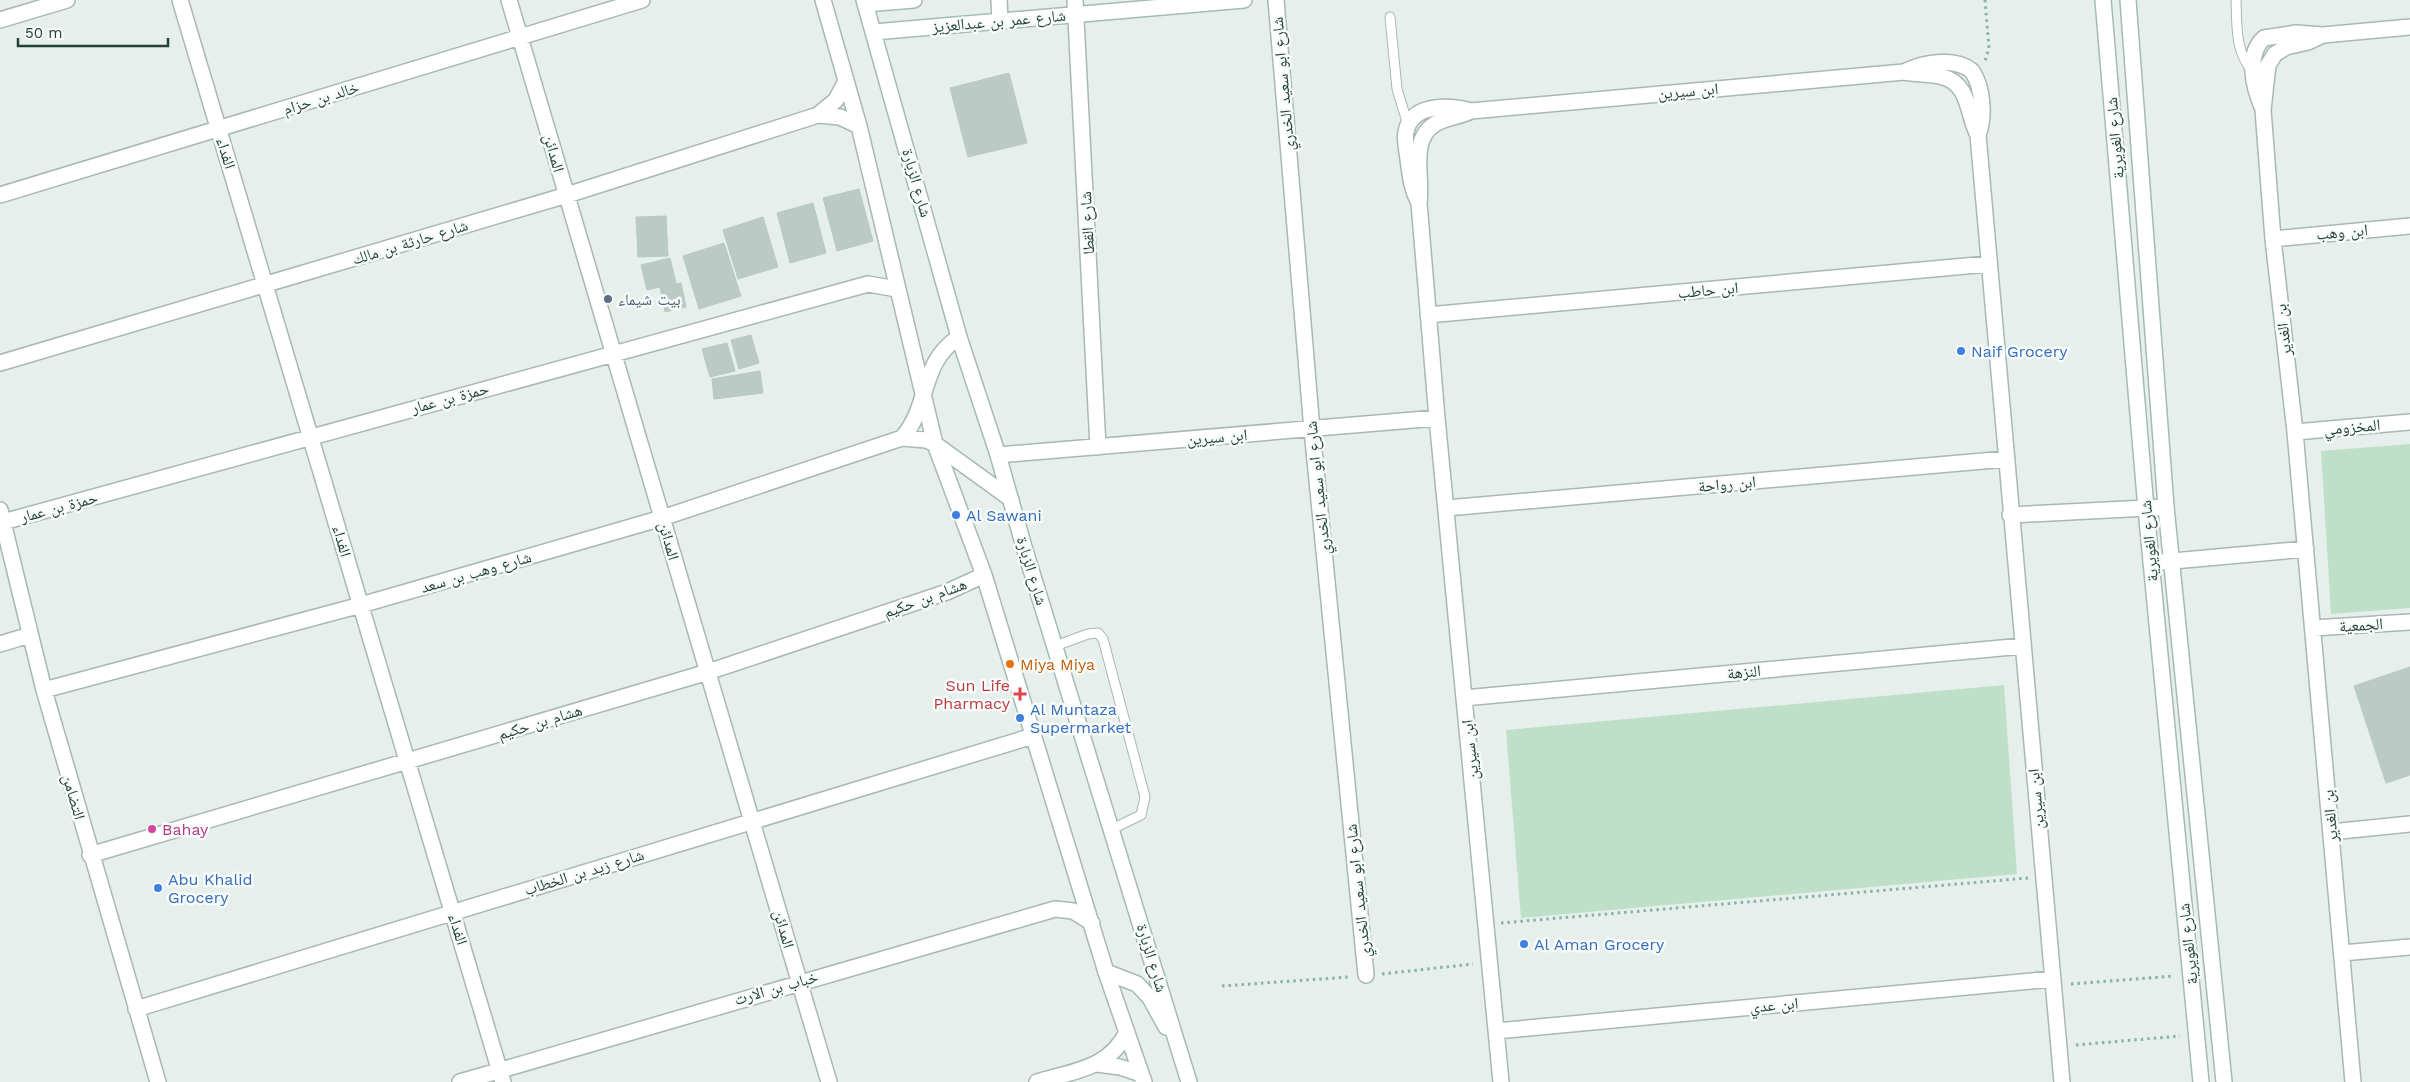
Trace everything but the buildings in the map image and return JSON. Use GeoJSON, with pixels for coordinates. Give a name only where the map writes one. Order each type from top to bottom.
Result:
{"type":"FeatureCollection","features":[{"type":"Feature","properties":{"kind":"street"},"geometry":{"type":"LineString","coordinates":[[0,20],[67,0]]}},
{"type":"Feature","properties":{"kind":"street","name":"الفداء"},"geometry":{"type":"LineString","coordinates":[[180,0],[312,437],[501,1076]]}},
{"type":"Feature","properties":{"kind":"street","name":"المدائن"},"geometry":{"type":"LineString","coordinates":[[509,0],[829,1082]]}},
{"type":"Feature","properties":{"kind":"street","name":"خالد بن حزام"},"geometry":{"type":"LineString","coordinates":[[0,195],[642,0]]}},
{"type":"Feature","properties":{"kind":"street"},"geometry":{"type":"LineString","coordinates":[[823,0],[859,126],[935,444],[984,575],[1106,972],[1143,1078]]}},
{"type":"Feature","properties":{"kind":"street","name":"شارع عمر بن عبدالعزيز"},"geometry":{"type":"LineString","coordinates":[[865,2],[914,0]]}},
{"type":"Feature","properties":{"kind":"street"},"geometry":{"type":"LineString","coordinates":[[999,0],[1000,21]]}},
{"type":"Feature","properties":{"kind":"street","name":"شارع عمر بن عبدالعزيز"},"geometry":{"type":"LineString","coordinates":[[874,32],[1000,21],[1076,7],[1244,0]]}},
{"type":"Feature","properties":{"kind":"street","name":"شارع ابو سعيد الخدري"},"geometry":{"type":"LineString","coordinates":[[1276,0],[1312,430],[1366,975]]}},
{"type":"Feature","properties":{"kind":"street","name":"شارع الغويرية"},"geometry":{"type":"LineString","coordinates":[[2103,0],[2146,509],[2202,1082]]}},
{"type":"Feature","properties":{"kind":"street","name":"شارع الغويرية"},"geometry":{"type":"LineString","coordinates":[[2128,0],[2166,508],[2173,561],[2224,1082]]}},
{"type":"Feature","properties":{"kind":"street","name":"شارع الزبارة"},"geometry":{"type":"LineString","coordinates":[[865,2],[958,337],[998,455],[1189,1082]]}},
{"type":"Feature","properties":{"kind":"street","name":"شارع القطا"},"geometry":{"type":"LineString","coordinates":[[1076,7],[1098,447]]}},
{"type":"Feature","properties":{"kind":"street","name":"بن الغدير"},"geometry":{"type":"LineString","coordinates":[[2263,110],[2255,86],[2253,56],[2255,49],[2264,38],[2296,33],[2323,35],[2410,27]]}},
{"type":"Feature","properties":{"kind":"street","name":"بن الغدير"},"geometry":{"type":"LineString","coordinates":[[2323,35],[2308,42],[2286,47],[2275,54],[2268,65],[2263,110],[2273,238],[2306,549],[2353,1082]]}},
{"type":"Feature","properties":{"kind":"street","name":"ابن سيرين"},"geometry":{"type":"LineString","coordinates":[[1904,72],[1921,65],[1953,62],[1966,67],[1974,74],[1979,83],[1982,118],[1978,136]]}},
{"type":"Feature","properties":{"kind":"street","name":"ابن سيرين"},"geometry":{"type":"LineString","coordinates":[[1501,1082],[1428,315],[1419,203],[1421,182],[1419,154],[1422,139],[1436,123],[1471,111],[1904,72],[1942,76],[1954,82],[1964,93],[1978,136],[2010,515],[2062,1082]]}},
{"type":"Feature","properties":{"kind":"street","name":"شارع حارثة بن مالك"},"geometry":{"type":"LineString","coordinates":[[0,363],[567,195],[818,114],[836,100],[846,81]]}},
{"type":"Feature","properties":{"kind":"street","name":"ابن سيرين"},"geometry":{"type":"LineString","coordinates":[[1419,203],[1414,193],[1409,173],[1406,139],[1408,125],[1417,114],[1430,109],[1454,107],[1471,111]]}},
{"type":"Feature","properties":{"kind":"street","name":"شارع حارثة بن مالك"},"geometry":{"type":"LineString","coordinates":[[818,114],[840,117],[859,126]]}},
{"type":"Feature","properties":{"kind":"street","name":"ابن وهب"},"geometry":{"type":"LineString","coordinates":[[2273,238],[2410,226]]}},
{"type":"Feature","properties":{"kind":"street","name":"ابن حاطب"},"geometry":{"type":"LineString","coordinates":[[1428,315],[1988,264]]}},
{"type":"Feature","properties":{"kind":"street","name":"حمزة بن عمار"},"geometry":{"type":"LineString","coordinates":[[2,516],[312,437],[868,284],[897,289]]}},
{"type":"Feature","properties":{"kind":"street"},"geometry":{"type":"LineString","coordinates":[[902,438],[916,419],[929,372],[936,358],[958,337]]}},
{"type":"Feature","properties":{"kind":"street","name":"ابن سيرين"},"geometry":{"type":"LineString","coordinates":[[998,455],[1437,418]]}},
{"type":"Feature","properties":{"kind":"street","name":"المخزومي"},"geometry":{"type":"LineString","coordinates":[[2295,432],[2410,422]]}},
{"type":"Feature","properties":{"kind":"street","name":"شارع وهب بن سعد"},"geometry":{"type":"LineString","coordinates":[[44,690],[361,605],[662,518],[902,438],[935,444],[1010,499]]}},
{"type":"Feature","properties":{"kind":"street","name":"ابن رواحة"},"geometry":{"type":"LineString","coordinates":[[1447,508],[2006,459]]}},
{"type":"Feature","properties":{"kind":"street"},"geometry":{"type":"LineString","coordinates":[[2010,515],[2166,508]]}},
{"type":"Feature","properties":{"kind":"street","name":"التضامن"},"geometry":{"type":"LineString","coordinates":[[2,516],[44,690],[90,855],[158,1082]]}},
{"type":"Feature","properties":{"kind":"street"},"geometry":{"type":"LineString","coordinates":[[2151,563],[2306,549]]}},
{"type":"Feature","properties":{"kind":"street","name":"هشام بن حكيم"},"geometry":{"type":"LineString","coordinates":[[90,855],[708,672],[947,592],[984,575]]}},
{"type":"Feature","properties":{"kind":"street","name":"الجمعية"},"geometry":{"type":"LineString","coordinates":[[2313,628],[2410,622]]}},
{"type":"Feature","properties":{"kind":"street"},"geometry":{"type":"LineString","coordinates":[[0,644],[30,635]]}},
{"type":"Feature","properties":{"kind":"street","name":"النزهة"},"geometry":{"type":"LineString","coordinates":[[1464,698],[2023,646]]}},
{"type":"Feature","properties":{"kind":"street","name":"شارع زيد بن الخطاب"},"geometry":{"type":"LineString","coordinates":[[136,1009],[1033,736]]}},
{"type":"Feature","properties":{"kind":"street"},"geometry":{"type":"LineString","coordinates":[[2331,832],[2410,824]]}},
{"type":"Feature","properties":{"kind":"street","name":"خباب بن الارت"},"geometry":{"type":"LineString","coordinates":[[460,1082],[501,1076],[799,982],[1055,909],[1073,911],[1092,923]]}},
{"type":"Feature","properties":{"kind":"street"},"geometry":{"type":"LineString","coordinates":[[2342,953],[2410,947]]}},
{"type":"Feature","properties":{"kind":"street"},"geometry":{"type":"LineString","coordinates":[[1106,972],[1137,984],[1150,998],[1182,1056]]}},
{"type":"Feature","properties":{"kind":"street","name":"ابن عدي"},"geometry":{"type":"LineString","coordinates":[[1496,1031],[2052,982]]}},
{"type":"Feature","properties":{"kind":"street"},"geometry":{"type":"LineString","coordinates":[[2194,1007],[2216,1005]]}},
{"type":"Feature","properties":{"kind":"street"},"geometry":{"type":"LineString","coordinates":[[1037,1082],[1097,1064],[1115,1051],[1126,1032]]}},
{"type":"Feature","properties":{"kind":"street"},"geometry":{"type":"LineString","coordinates":[[1097,1064],[1120,1067],[1143,1078]]}},
{"type":"Feature","properties":{"kind":"lane"},"geometry":{"type":"LineString","coordinates":[[2236,0],[2239,47],[2242,58],[2254,75]]}},
{"type":"Feature","properties":{"kind":"lane"},"geometry":{"type":"LineString","coordinates":[[1390,18],[1399,103],[1408,125]]}},
{"type":"Feature","properties":{"kind":"lane"},"geometry":{"type":"LineString","coordinates":[[1055,646],[1088,634],[1098,634],[1103,640],[1145,797],[1141,815],[1112,829]]}},
{"type":"Feature","properties":{"kind":"path"},"geometry":{"type":"LineString","coordinates":[[1974,74],[1984,64],[1989,48],[1985,0]]}},
{"type":"Feature","properties":{"kind":"path"},"geometry":{"type":"LineString","coordinates":[[1487,924],[2043,876]]}},
{"type":"Feature","properties":{"kind":"path"},"geometry":{"type":"LineString","coordinates":[[2052,982],[2191,974]]}},
{"type":"Feature","properties":{"kind":"path"},"geometry":{"type":"LineString","coordinates":[[2058,1046],[2197,1035]]}},
{"type":"Feature","properties":{"kind":"green space"},"geometry":{"type":"Polygon","coordinates":[[[2410,444],[2410,608],[2331,614],[2321,451],[2410,444]]]}},
{"type":"Feature","properties":{"kind":"green space"},"geometry":{"type":"Polygon","coordinates":[[[2004,685],[2017,874],[1521,918],[1506,730],[2004,685]]]}},
{"type":"Feature","properties":{"kind":"place","name":"بيت شيماء"},"geometry":{"type":"Point","coordinates":[608,299]}},
{"type":"Feature","properties":{"kind":"place","name":"Naif Grocery"},"geometry":{"type":"Point","coordinates":[1961,351]}},
{"type":"Feature","properties":{"kind":"place","name":"Al Sawani"},"geometry":{"type":"Point","coordinates":[956,515]}},
{"type":"Feature","properties":{"kind":"place","name":"Miya Miya"},"geometry":{"type":"Point","coordinates":[1010,664]}},
{"type":"Feature","properties":{"kind":"place","name":"Sun Life Pharmacy"},"geometry":{"type":"Point","coordinates":[1020,694]}},
{"type":"Feature","properties":{"kind":"place","name":"Al Muntaza Supermarket"},"geometry":{"type":"Point","coordinates":[1020,718]}},
{"type":"Feature","properties":{"kind":"place","name":"Bahay"},"geometry":{"type":"Point","coordinates":[152,829]}},
{"type":"Feature","properties":{"kind":"place","name":"Abu Khalid Grocery"},"geometry":{"type":"Point","coordinates":[158,888]}},
{"type":"Feature","properties":{"kind":"place","name":"Al Aman Grocery"},"geometry":{"type":"Point","coordinates":[1524,944]}}]}
